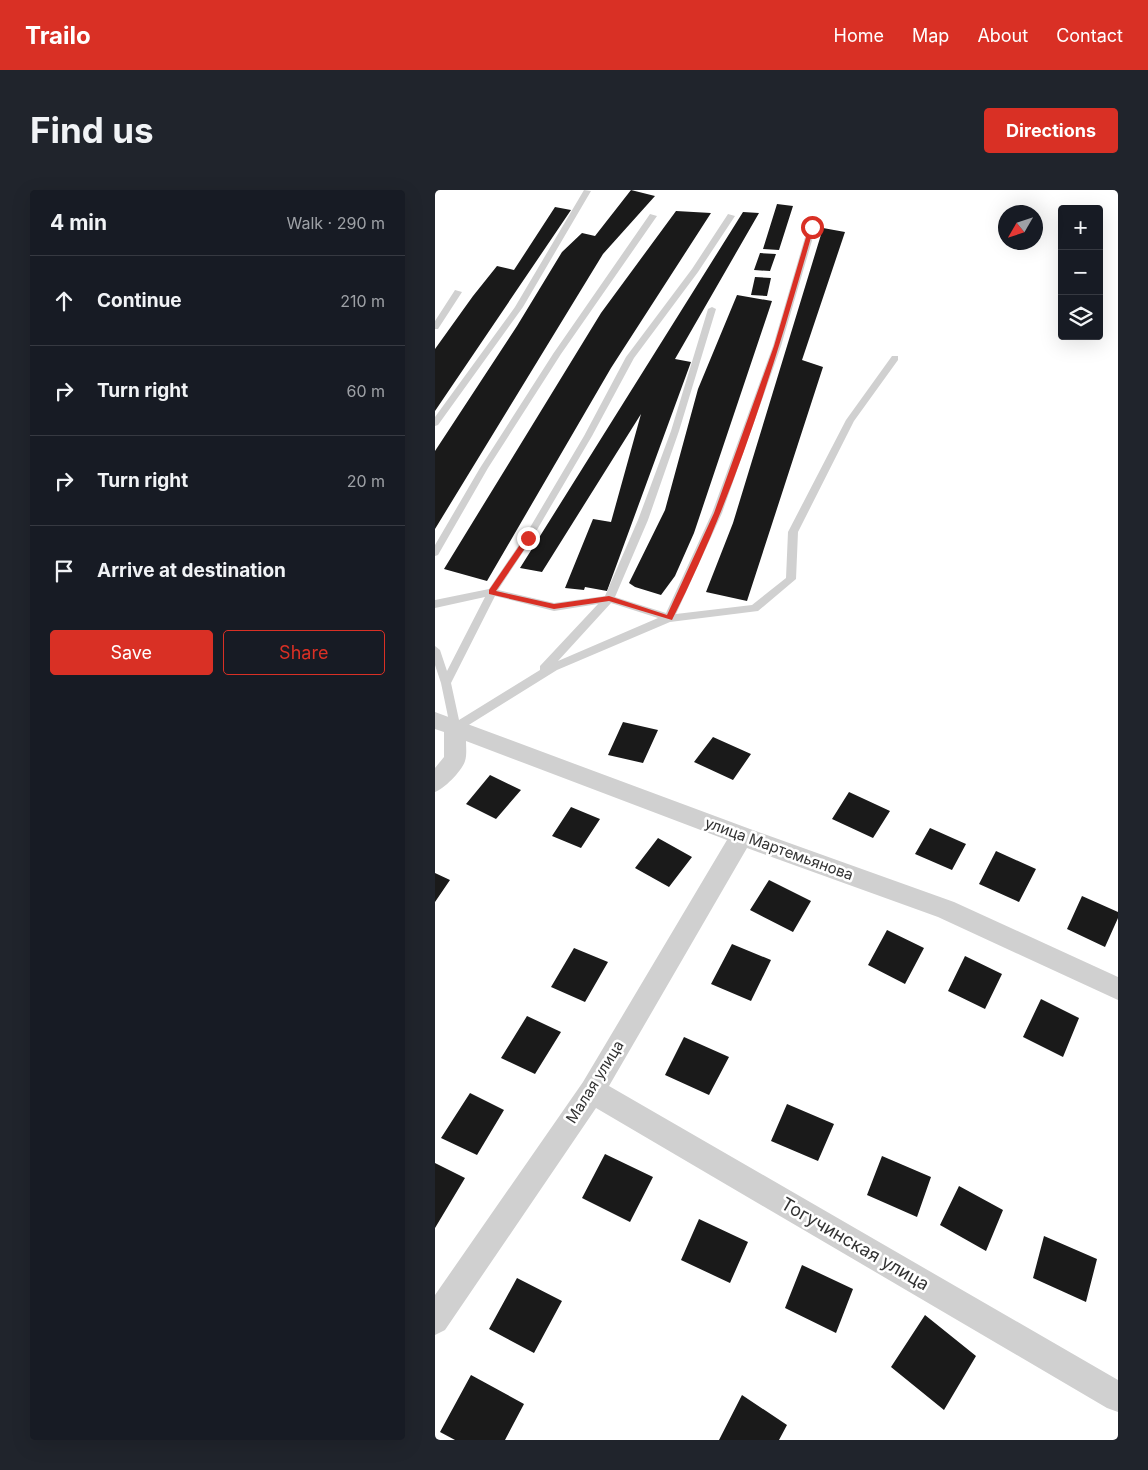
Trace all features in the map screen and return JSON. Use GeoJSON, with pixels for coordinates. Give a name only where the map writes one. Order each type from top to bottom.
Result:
{"type":"FeatureCollection","features":[{"type":"Feature","properties":{"kind":"street"},"geometry":{"type":"LineString","coordinates":[[435,783],[455,760],[445,724]]}},
{"type":"Feature","properties":{"kind":"street","name":"улица Мартемьянова"},"geometry":{"type":"LineString","coordinates":[[445,724],[742,836],[946,910],[1118,989]]}},
{"type":"Feature","properties":{"kind":"street","name":"Малая улица"},"geometry":{"type":"LineString","coordinates":[[435,1320],[591,1091],[742,836]]}},
{"type":"Feature","properties":{"kind":"street","name":"Тогучинская улица"},"geometry":{"type":"LineString","coordinates":[[591,1091],[1118,1397]]}},
{"type":"Feature","properties":{"kind":"lane"},"geometry":{"type":"LineString","coordinates":[[435,423],[519,307],[587,191]]}},
{"type":"Feature","properties":{"kind":"lane"},"geometry":{"type":"LineString","coordinates":[[435,554],[484,468],[552,362],[653,216]]}},
{"type":"Feature","properties":{"kind":"lane"},"geometry":{"type":"LineString","coordinates":[[446,683],[491,592],[528,538],[588,436],[630,357],[695,270],[731,216]]}},
{"type":"Feature","properties":{"kind":"lane"},"geometry":{"type":"LineString","coordinates":[[669,618],[717,513],[777,346],[812,227]]}},
{"type":"Feature","properties":{"kind":"lane"},"geometry":{"type":"LineString","coordinates":[[435,327],[458,292]]}},
{"type":"Feature","properties":{"kind":"lane"},"geometry":{"type":"LineString","coordinates":[[536,678],[609,599],[643,520],[675,431],[712,309]]}},
{"type":"Feature","properties":{"kind":"lane"},"geometry":{"type":"LineString","coordinates":[[435,650],[446,683],[445,724],[536,678],[553,667],[669,618],[755,608],[791,579],[793,532],[850,420],[895,358]]}},
{"type":"Feature","properties":{"kind":"lane"},"geometry":{"type":"LineString","coordinates":[[435,604],[491,592],[554,607],[609,599],[669,618]]}},
{"type":"Feature","properties":{"kind":"building"},"geometry":{"type":"Polygon","coordinates":[[[631,190],[655,196],[603,254],[435,529],[435,451],[517,326],[562,252],[582,233],[595,236],[631,190]]]}},
{"type":"Feature","properties":{"kind":"building"},"geometry":{"type":"Polygon","coordinates":[[[777,204],[793,206],[779,250],[763,249],[777,204]]]}},
{"type":"Feature","properties":{"kind":"building"},"geometry":{"type":"Polygon","coordinates":[[[555,207],[571,210],[435,411],[435,349],[497,266],[514,270],[555,207]]]}},
{"type":"Feature","properties":{"kind":"building"},"geometry":{"type":"Polygon","coordinates":[[[676,211],[711,213],[611,368],[487,581],[444,569],[601,313],[676,211]]]}},
{"type":"Feature","properties":{"kind":"building"},"geometry":{"type":"Polygon","coordinates":[[[743,212],[759,213],[675,359],[691,362],[607,591],[585,587],[584,590],[565,588],[593,519],[611,522],[641,414],[542,572],[520,568],[743,212]]]}},
{"type":"Feature","properties":{"kind":"building"},"geometry":{"type":"Polygon","coordinates":[[[823,228],[845,232],[802,360],[823,367],[747,601],[706,592],[733,523],[823,228]]]}},
{"type":"Feature","properties":{"kind":"building"},"geometry":{"type":"Polygon","coordinates":[[[760,253],[776,254],[770,271],[754,270],[760,253]]]}},
{"type":"Feature","properties":{"kind":"building"},"geometry":{"type":"Polygon","coordinates":[[[755,277],[771,278],[767,296],[751,295],[755,277]]]}},
{"type":"Feature","properties":{"kind":"building"},"geometry":{"type":"Polygon","coordinates":[[[737,295],[772,301],[694,533],[675,576],[661,595],[635,587],[629,583],[665,510],[698,389],[737,295]]]}},
{"type":"Feature","properties":{"kind":"building"},"geometry":{"type":"Polygon","coordinates":[[[623,722],[658,730],[643,763],[608,755],[623,722]]]}},
{"type":"Feature","properties":{"kind":"building"},"geometry":{"type":"Polygon","coordinates":[[[713,737],[751,754],[733,780],[694,762],[713,737]]]}},
{"type":"Feature","properties":{"kind":"building"},"geometry":{"type":"Polygon","coordinates":[[[490,775],[521,790],[496,819],[466,804],[490,775]]]}},
{"type":"Feature","properties":{"kind":"building"},"geometry":{"type":"Polygon","coordinates":[[[849,792],[890,811],[873,838],[832,819],[849,792]]]}},
{"type":"Feature","properties":{"kind":"building"},"geometry":{"type":"Polygon","coordinates":[[[571,807],[600,819],[581,848],[552,836],[571,807]]]}},
{"type":"Feature","properties":{"kind":"building"},"geometry":{"type":"Polygon","coordinates":[[[930,828],[966,844],[952,870],[915,854],[930,828]]]}},
{"type":"Feature","properties":{"kind":"building"},"geometry":{"type":"Polygon","coordinates":[[[658,838],[692,857],[669,887],[635,868],[658,838]]]}},
{"type":"Feature","properties":{"kind":"building"},"geometry":{"type":"Polygon","coordinates":[[[996,851],[1036,869],[1019,902],[979,884],[996,851]]]}},
{"type":"Feature","properties":{"kind":"building"},"geometry":{"type":"Polygon","coordinates":[[[435,873],[450,880],[435,902],[435,873]]]}},
{"type":"Feature","properties":{"kind":"building"},"geometry":{"type":"Polygon","coordinates":[[[769,880],[811,901],[793,932],[750,910],[769,880]]]}},
{"type":"Feature","properties":{"kind":"building"},"geometry":{"type":"Polygon","coordinates":[[[1082,896],[1118,912],[1118,918],[1105,947],[1067,929],[1082,896]]]}},
{"type":"Feature","properties":{"kind":"building"},"geometry":{"type":"Polygon","coordinates":[[[887,930],[924,948],[905,984],[868,965],[887,930]]]}},
{"type":"Feature","properties":{"kind":"building"},"geometry":{"type":"Polygon","coordinates":[[[732,944],[771,960],[751,1001],[711,984],[732,944]]]}},
{"type":"Feature","properties":{"kind":"building"},"geometry":{"type":"Polygon","coordinates":[[[574,948],[608,962],[585,1002],[551,987],[574,948]]]}},
{"type":"Feature","properties":{"kind":"building"},"geometry":{"type":"Polygon","coordinates":[[[965,956],[1002,974],[985,1009],[948,991],[965,956]]]}},
{"type":"Feature","properties":{"kind":"building"},"geometry":{"type":"Polygon","coordinates":[[[1041,999],[1079,1018],[1063,1057],[1023,1037],[1041,999]]]}},
{"type":"Feature","properties":{"kind":"building"},"geometry":{"type":"Polygon","coordinates":[[[527,1016],[561,1032],[535,1074],[501,1058],[527,1016]]]}},
{"type":"Feature","properties":{"kind":"building"},"geometry":{"type":"Polygon","coordinates":[[[684,1037],[729,1057],[709,1095],[665,1075],[684,1037]]]}},
{"type":"Feature","properties":{"kind":"building"},"geometry":{"type":"Polygon","coordinates":[[[470,1093],[504,1110],[477,1155],[441,1138],[470,1093]]]}},
{"type":"Feature","properties":{"kind":"building"},"geometry":{"type":"Polygon","coordinates":[[[787,1104],[834,1124],[818,1161],[771,1141],[787,1104]]]}},
{"type":"Feature","properties":{"kind":"building"},"geometry":{"type":"Polygon","coordinates":[[[605,1154],[653,1177],[630,1222],[582,1198],[605,1154]]]}},
{"type":"Feature","properties":{"kind":"building"},"geometry":{"type":"Polygon","coordinates":[[[882,1156],[931,1177],[917,1217],[867,1195],[882,1156]]]}},
{"type":"Feature","properties":{"kind":"building"},"geometry":{"type":"Polygon","coordinates":[[[435,1163],[465,1178],[435,1228],[435,1163]]]}},
{"type":"Feature","properties":{"kind":"building"},"geometry":{"type":"Polygon","coordinates":[[[959,1186],[1003,1210],[986,1251],[940,1225],[959,1186]]]}},
{"type":"Feature","properties":{"kind":"building"},"geometry":{"type":"Polygon","coordinates":[[[699,1219],[748,1242],[730,1283],[681,1260],[699,1219]]]}},
{"type":"Feature","properties":{"kind":"building"},"geometry":{"type":"Polygon","coordinates":[[[1044,1236],[1097,1259],[1086,1302],[1033,1278],[1044,1236]]]}},
{"type":"Feature","properties":{"kind":"building"},"geometry":{"type":"Polygon","coordinates":[[[802,1265],[853,1289],[836,1333],[785,1308],[802,1265]]]}},
{"type":"Feature","properties":{"kind":"building"},"geometry":{"type":"Polygon","coordinates":[[[517,1278],[562,1301],[534,1353],[489,1329],[517,1278]]]}},
{"type":"Feature","properties":{"kind":"building"},"geometry":{"type":"Polygon","coordinates":[[[925,1315],[976,1356],[944,1410],[891,1367],[925,1315]]]}},
{"type":"Feature","properties":{"kind":"building"},"geometry":{"type":"Polygon","coordinates":[[[471,1375],[524,1404],[505,1440],[455,1440],[440,1432],[471,1375]]]}},
{"type":"Feature","properties":{"kind":"building"},"geometry":{"type":"Polygon","coordinates":[[[742,1395],[787,1425],[779,1440],[719,1440],[742,1395]]]}},
{"type":"Feature","properties":{"kind":"route"},"geometry":{"type":"LineString","coordinates":[[528,538],[491,592],[554,607],[609,599],[669,618],[717,513],[777,346],[812,227]]}}]}
